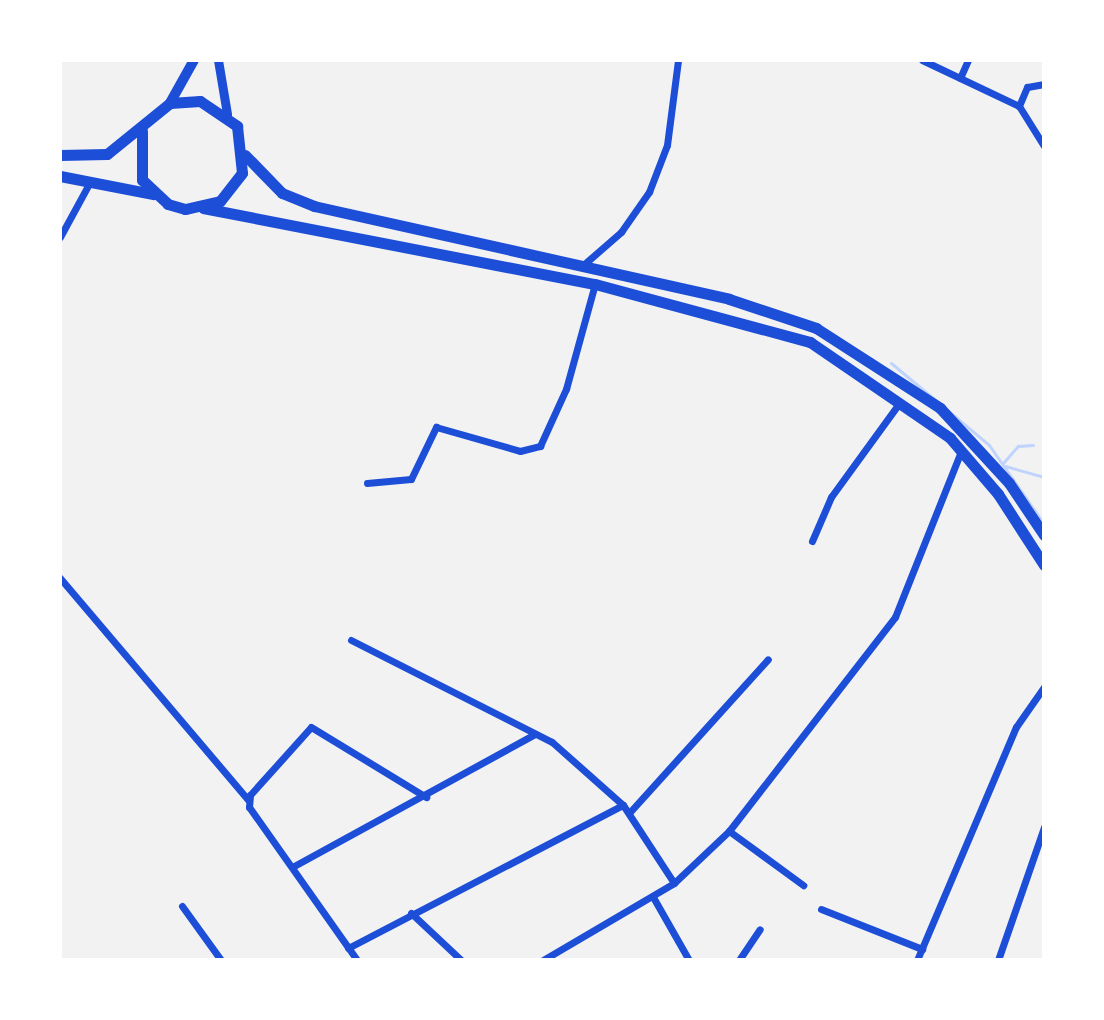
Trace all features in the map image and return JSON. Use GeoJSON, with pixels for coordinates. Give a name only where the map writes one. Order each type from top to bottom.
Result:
{"type":"FeatureCollection","features":[{"type":"Feature","properties":{"kind":"highway"},"geometry":{"type":"LineString","coordinates":[[60,155],[107,154],[142,131],[170,103],[200,101],[227,114],[245,155],[282,193],[397,230],[582,266],[774,312],[858,350],[940,408],[1009,483],[1044,535]]}},
{"type":"Feature","properties":{"kind":"highway"},"geometry":{"type":"LineString","coordinates":[[142,131],[137,164],[153,194]]}},
{"type":"Feature","properties":{"kind":"highway"},"geometry":{"type":"LineString","coordinates":[[203,208],[233,189],[245,155]]}},
{"type":"Feature","properties":{"kind":"highway"},"geometry":{"type":"LineString","coordinates":[[60,176],[153,194],[185,209],[203,208],[595,284],[810,342],[902,400],[961,449],[1044,565]]}},
{"type":"Feature","properties":{"kind":"main road"},"geometry":{"type":"LineString","coordinates":[[170,103],[194,60]]}},
{"type":"Feature","properties":{"kind":"main road"},"geometry":{"type":"LineString","coordinates":[[218,60],[227,114]]}},
{"type":"Feature","properties":{"kind":"street"},"geometry":{"type":"LineString","coordinates":[[582,266],[621,232],[649,192],[667,145],[678,60]]}},
{"type":"Feature","properties":{"kind":"street"},"geometry":{"type":"LineString","coordinates":[[922,60],[1019,106],[1044,146]]}},
{"type":"Feature","properties":{"kind":"street"},"geometry":{"type":"LineString","coordinates":[[960,78],[968,60]]}},
{"type":"Feature","properties":{"kind":"street"},"geometry":{"type":"LineString","coordinates":[[1019,106],[1027,87],[1044,83]]}},
{"type":"Feature","properties":{"kind":"street"},"geometry":{"type":"LineString","coordinates":[[60,237],[90,182]]}},
{"type":"Feature","properties":{"kind":"street"},"geometry":{"type":"LineString","coordinates":[[367,483],[411,479],[436,427],[520,451],[540,446],[566,389],[595,284]]}},
{"type":"Feature","properties":{"kind":"street"},"geometry":{"type":"LineString","coordinates":[[812,541],[831,497],[902,400]]}},
{"type":"Feature","properties":{"kind":"street"},"geometry":{"type":"LineString","coordinates":[[543,960],[674,883],[729,831],[895,617],[961,449]]}},
{"type":"Feature","properties":{"kind":"street"},"geometry":{"type":"LineString","coordinates":[[60,578],[248,800],[357,960]]}},
{"type":"Feature","properties":{"kind":"street"},"geometry":{"type":"LineString","coordinates":[[351,640],[535,734],[623,805],[674,883]]}},
{"type":"Feature","properties":{"kind":"street"},"geometry":{"type":"LineString","coordinates":[[629,813],[768,659]]}},
{"type":"Feature","properties":{"kind":"street"},"geometry":{"type":"LineString","coordinates":[[917,960],[1016,727],[1044,687]]}},
{"type":"Feature","properties":{"kind":"street"},"geometry":{"type":"LineString","coordinates":[[248,800],[311,727],[426,797]]}},
{"type":"Feature","properties":{"kind":"street"},"geometry":{"type":"LineString","coordinates":[[294,866],[426,797],[535,734]]}},
{"type":"Feature","properties":{"kind":"street"},"geometry":{"type":"LineString","coordinates":[[348,948],[623,805]]}},
{"type":"Feature","properties":{"kind":"street"},"geometry":{"type":"LineString","coordinates":[[998,960],[1044,827]]}},
{"type":"Feature","properties":{"kind":"street"},"geometry":{"type":"LineString","coordinates":[[729,831],[803,885]]}},
{"type":"Feature","properties":{"kind":"street"},"geometry":{"type":"LineString","coordinates":[[653,897],[689,960]]}},
{"type":"Feature","properties":{"kind":"street"},"geometry":{"type":"LineString","coordinates":[[182,906],[221,960]]}},
{"type":"Feature","properties":{"kind":"street"},"geometry":{"type":"LineString","coordinates":[[821,909],[922,949]]}},
{"type":"Feature","properties":{"kind":"street"},"geometry":{"type":"LineString","coordinates":[[411,913],[461,960]]}},
{"type":"Feature","properties":{"kind":"street"},"geometry":{"type":"LineString","coordinates":[[739,960],[760,929]]}},
{"type":"Feature","properties":{"kind":"waterway"},"geometry":{"type":"LineString","coordinates":[[891,363],[989,445],[1044,524]]}},
{"type":"Feature","properties":{"kind":"waterway"},"geometry":{"type":"LineString","coordinates":[[1003,463],[1018,446],[1033,445]]}},
{"type":"Feature","properties":{"kind":"waterway"},"geometry":{"type":"LineString","coordinates":[[1005,466],[1044,477]]}}]}
